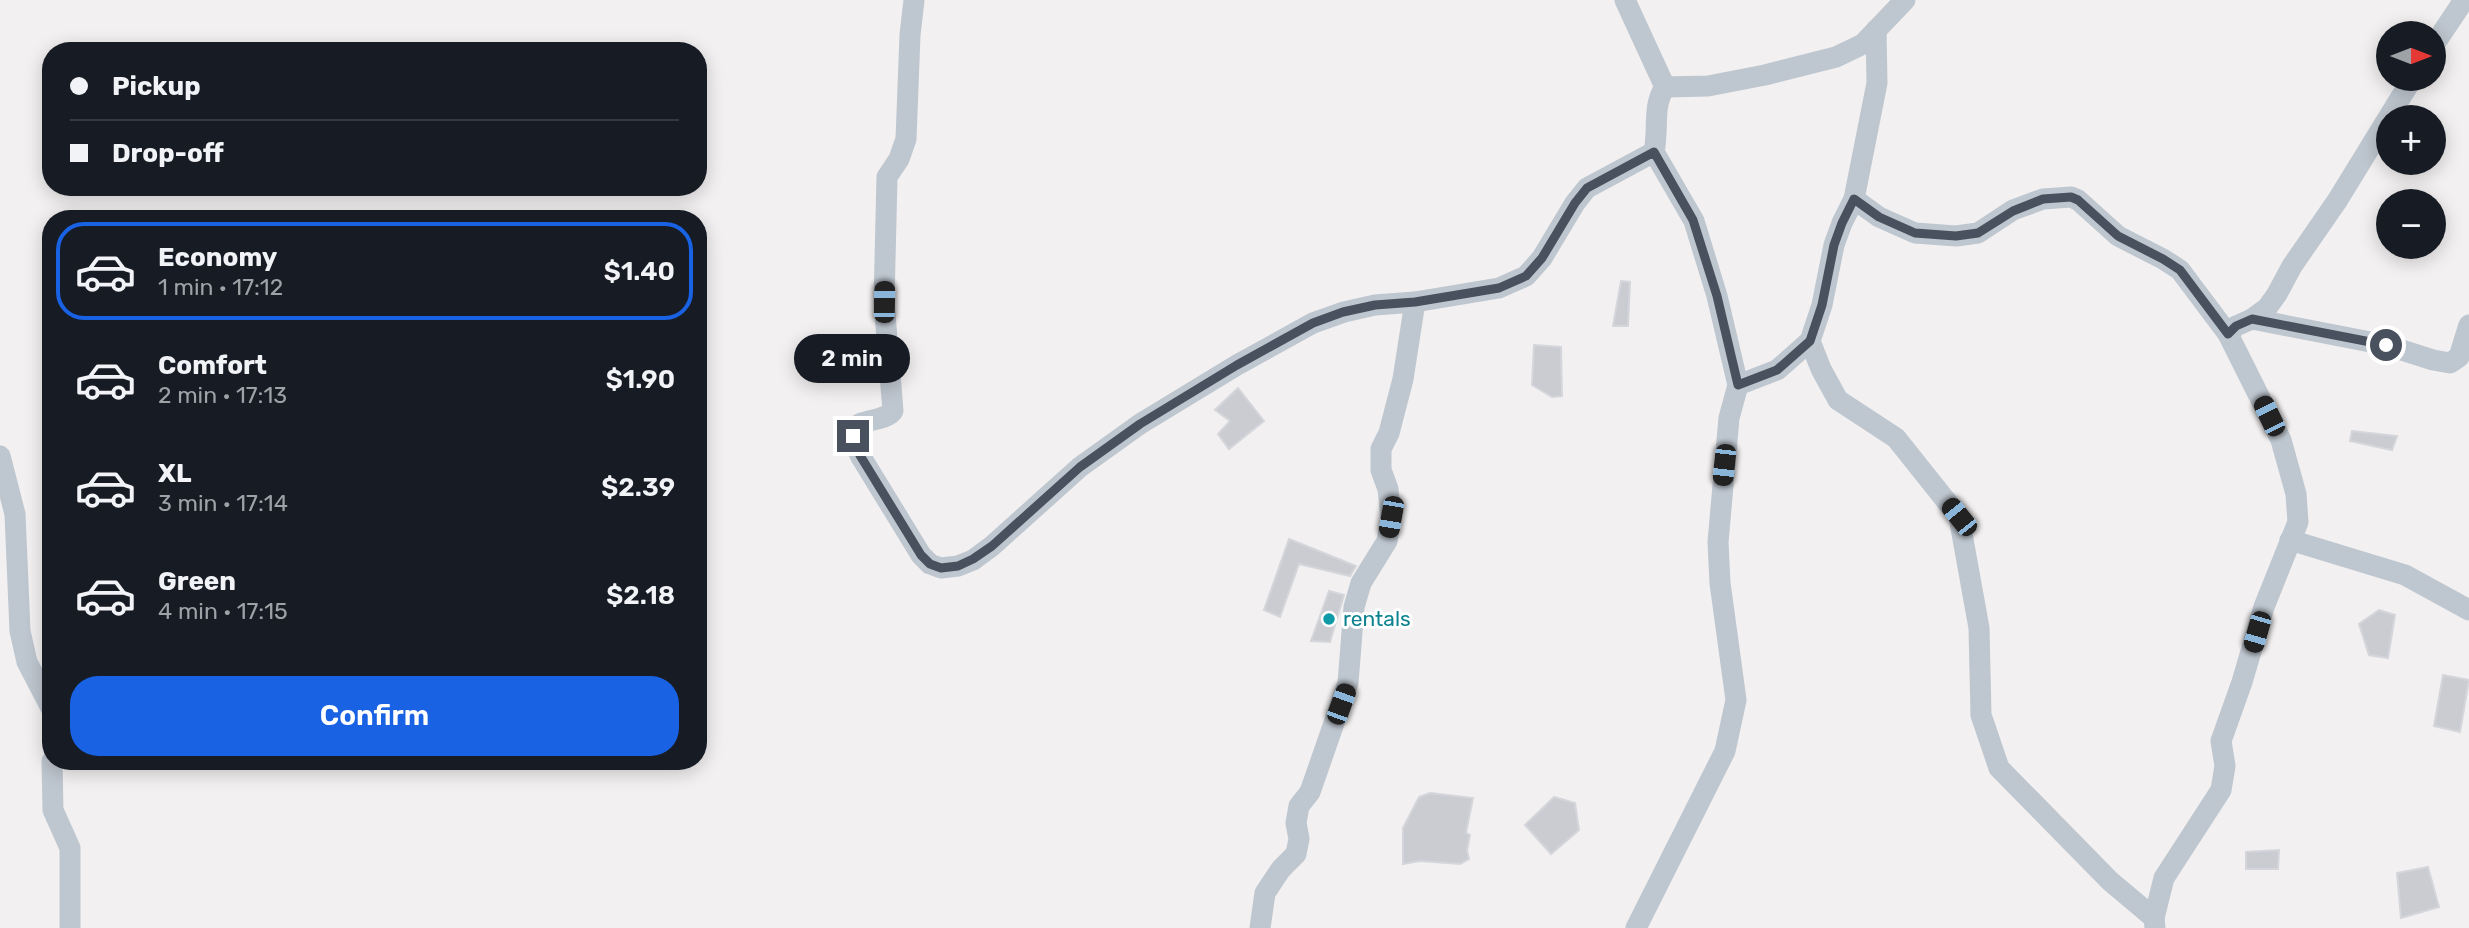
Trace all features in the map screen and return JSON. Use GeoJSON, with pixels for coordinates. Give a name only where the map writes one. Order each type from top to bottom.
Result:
{"type":"FeatureCollection","features":[{"type":"Feature","properties":{"kind":"street"},"geometry":{"type":"LineString","coordinates":[[914,0],[909,48],[906,139],[900,159],[887,177],[884,302],[893,411],[889,416],[867,420],[858,425],[853,436],[854,444],[894,515],[921,555],[930,564],[941,568],[958,566],[992,546],[1080,467],[1140,424],[1313,323],[1343,312],[1375,305],[1415,302],[1499,288],[1526,276],[1542,258],[1587,188],[1654,152]]}},
{"type":"Feature","properties":{"kind":"street"},"geometry":{"type":"LineString","coordinates":[[1625,0],[1665,87]]}},
{"type":"Feature","properties":{"kind":"street"},"geometry":{"type":"LineString","coordinates":[[1665,87],[1707,86],[1836,57],[1863,44],[1905,0]]}},
{"type":"Feature","properties":{"kind":"street"},"geometry":{"type":"LineString","coordinates":[[2446,27],[2464,0]]}},
{"type":"Feature","properties":{"kind":"street"},"geometry":{"type":"LineString","coordinates":[[1738,385],[1777,370],[1810,341],[1822,305],[1834,245],[1854,199],[1877,83],[1876,30]]}},
{"type":"Feature","properties":{"kind":"street"},"geometry":{"type":"LineString","coordinates":[[1636,928],[1725,751],[1735,700],[1720,583],[1718,542],[1729,418],[1738,385],[1717,296],[1693,220],[1654,152],[1658,97],[1665,87]]}},
{"type":"Feature","properties":{"kind":"street"},"geometry":{"type":"LineString","coordinates":[[2228,334],[2236,326],[2267,309],[2405,91]]}},
{"type":"Feature","properties":{"kind":"street"},"geometry":{"type":"LineString","coordinates":[[1854,199],[1879,217],[1915,233],[1956,236],[1978,233],[2013,211],[2043,199],[2071,197],[2078,200],[2118,236],[2180,270],[2228,334],[2281,440],[2296,494],[2298,522],[2264,607],[2221,741],[2225,766],[2221,790],[2164,878],[2154,923]]}},
{"type":"Feature","properties":{"kind":"street"},"geometry":{"type":"LineString","coordinates":[[1260,928],[1265,893],[1281,869],[1296,855],[1299,806],[1310,792],[1349,683],[1354,607],[1361,583],[1387,541],[1391,517],[1388,489],[1381,470],[1381,449],[1389,433],[1403,379],[1415,302]]}},
{"type":"Feature","properties":{"kind":"street"},"geometry":{"type":"LineString","coordinates":[[2252,319],[2386,345],[2450,363],[2459,357],[2469,325]]}},
{"type":"Feature","properties":{"kind":"street"},"geometry":{"type":"LineString","coordinates":[[1810,341],[1838,400],[1896,438],[1959,517],[1979,628],[1981,715],[1999,768],[2109,881],[2154,923]]}},
{"type":"Feature","properties":{"kind":"street"},"geometry":{"type":"LineString","coordinates":[[0,456],[15,514],[20,631],[27,662],[42,691]]}},
{"type":"Feature","properties":{"kind":"street"},"geometry":{"type":"LineString","coordinates":[[2290,540],[2405,575],[2469,610]]}},
{"type":"Feature","properties":{"kind":"street"},"geometry":{"type":"LineString","coordinates":[[52,770],[53,810],[70,848],[70,928]]}},
{"type":"Feature","properties":{"kind":"building"},"geometry":{"type":"Polygon","coordinates":[[[1621,281],[1630,282],[1628,326],[1613,326],[1621,281]]]}},
{"type":"Feature","properties":{"kind":"building"},"geometry":{"type":"Polygon","coordinates":[[[1534,345],[1561,347],[1562,396],[1552,397],[1532,385],[1534,345]]]}},
{"type":"Feature","properties":{"kind":"building"},"geometry":{"type":"Polygon","coordinates":[[[1238,388],[1264,421],[1229,449],[1218,434],[1230,421],[1215,410],[1238,388]]]}},
{"type":"Feature","properties":{"kind":"building"},"geometry":{"type":"Polygon","coordinates":[[[2352,431],[2397,436],[2392,450],[2350,441],[2352,431]]]}},
{"type":"Feature","properties":{"kind":"building"},"geometry":{"type":"Polygon","coordinates":[[[1289,539],[1356,566],[1350,576],[1299,564],[1280,617],[1264,610],[1289,539]]]}},
{"type":"Feature","properties":{"kind":"building","name":"rentals"},"geometry":{"type":"Polygon","coordinates":[[[1329,591],[1344,595],[1330,642],[1311,641],[1329,591]]]}},
{"type":"Feature","properties":{"kind":"building"},"geometry":{"type":"Polygon","coordinates":[[[2379,610],[2395,615],[2388,658],[2369,655],[2359,624],[2379,610]]]}},
{"type":"Feature","properties":{"kind":"building"},"geometry":{"type":"Polygon","coordinates":[[[2443,675],[2469,680],[2460,732],[2434,726],[2443,675]]]}},
{"type":"Feature","properties":{"kind":"building"},"geometry":{"type":"Polygon","coordinates":[[[1430,793],[1473,798],[1466,833],[1470,835],[1467,850],[1469,859],[1460,864],[1420,861],[1403,864],[1403,828],[1419,797],[1430,793]]]}},
{"type":"Feature","properties":{"kind":"building"},"geometry":{"type":"Polygon","coordinates":[[[1554,797],[1575,803],[1579,830],[1551,854],[1525,825],[1554,797]]]}},
{"type":"Feature","properties":{"kind":"building"},"geometry":{"type":"Polygon","coordinates":[[[2279,850],[2278,869],[2246,869],[2246,852],[2279,850]]]}},
{"type":"Feature","properties":{"kind":"building"},"geometry":{"type":"Polygon","coordinates":[[[2428,867],[2439,907],[2401,918],[2397,873],[2428,867]]]}},
{"type":"Feature","properties":{"kind":"place","name":"rentals"},"geometry":{"type":"Point","coordinates":[1329,619]}},
{"type":"Feature","properties":{"kind":"route"},"geometry":{"type":"LineString","coordinates":[[853,436],[854,444],[894,515],[921,555],[930,564],[941,568],[958,566],[992,546],[1080,467],[1140,424],[1313,323],[1343,312],[1375,305],[1415,302],[1499,288],[1526,276],[1542,258],[1587,188],[1654,152],[1693,220],[1717,296],[1738,385],[1777,370],[1810,341],[1822,305],[1834,245],[1854,199],[1879,217],[1915,233],[1956,236],[1978,233],[2013,211],[2043,199],[2071,197],[2078,200],[2118,236],[2180,270],[2228,334],[2236,326],[2252,319],[2386,345]]}}]}
